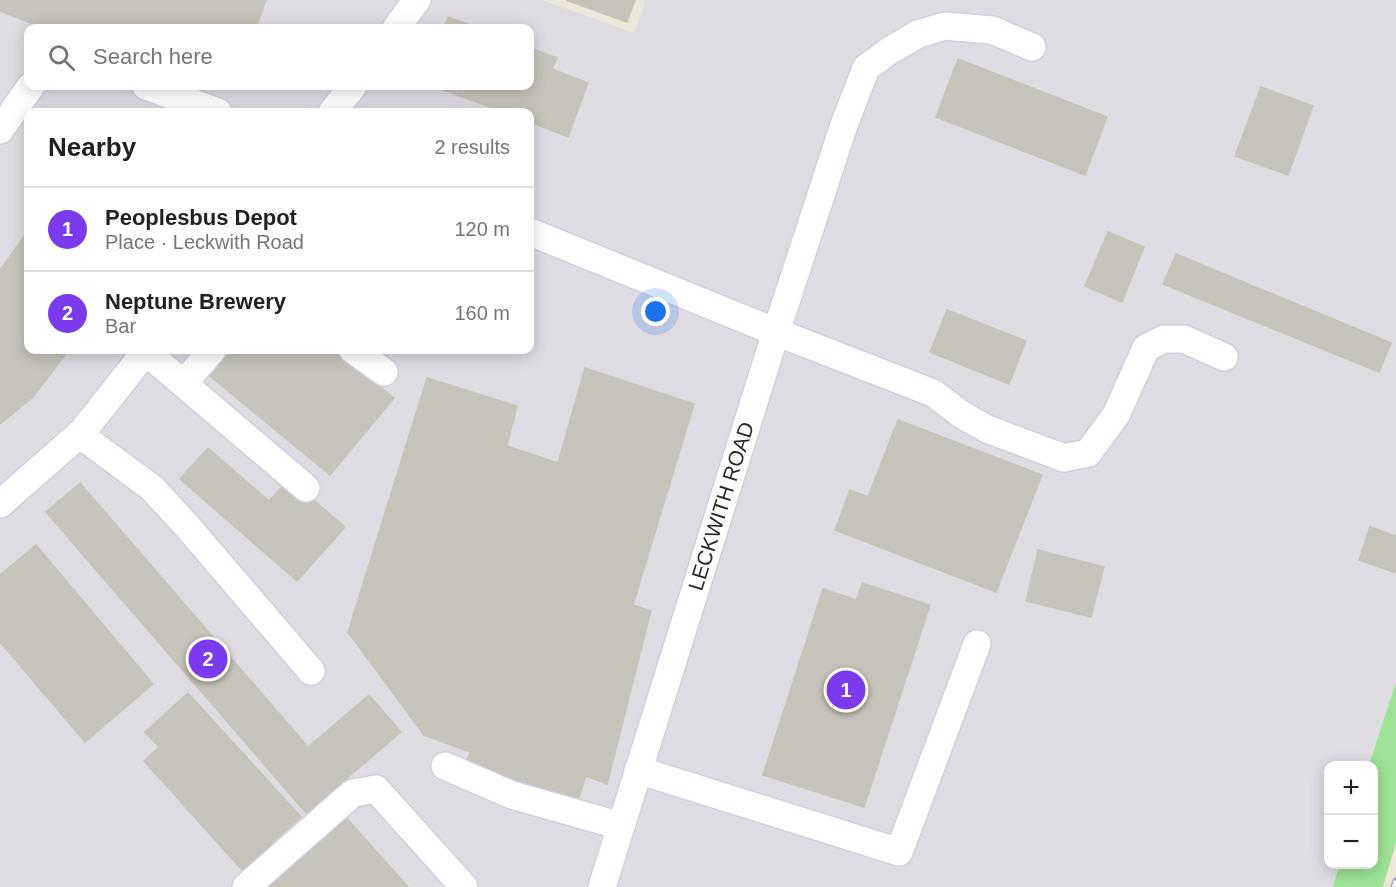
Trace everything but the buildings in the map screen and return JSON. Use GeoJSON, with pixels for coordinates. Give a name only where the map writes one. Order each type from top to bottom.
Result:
{"type":"FeatureCollection","features":[{"type":"Feature","properties":{"kind":"street"},"geometry":{"type":"LineString","coordinates":[[399,24],[417,0]]}},
{"type":"Feature","properties":{"kind":"street","name":"LECKWITH ROAD"},"geometry":{"type":"LineString","coordinates":[[602,887],[776,332],[843,125],[866,68],[918,34],[945,26],[992,30],[1032,48]]}},
{"type":"Feature","properties":{"kind":"street"},"geometry":{"type":"LineString","coordinates":[[0,130],[28,90]]}},
{"type":"Feature","properties":{"kind":"street"},"geometry":{"type":"LineString","coordinates":[[157,90],[207,108]]}},
{"type":"Feature","properties":{"kind":"street"},"geometry":{"type":"LineString","coordinates":[[335,108],[350,90]]}},
{"type":"Feature","properties":{"kind":"street"},"geometry":{"type":"LineString","coordinates":[[534,234],[933,393],[961,414],[987,429],[1064,458],[1088,453],[1116,415],[1146,348],[1164,339],[1184,339],[1224,357]]}},
{"type":"Feature","properties":{"kind":"street"},"geometry":{"type":"LineString","coordinates":[[0,504],[79,434],[143,354]]}},
{"type":"Feature","properties":{"kind":"street"},"geometry":{"type":"LineString","coordinates":[[150,354],[306,488]]}},
{"type":"Feature","properties":{"kind":"street"},"geometry":{"type":"LineString","coordinates":[[184,384],[209,354]]}},
{"type":"Feature","properties":{"kind":"street"},"geometry":{"type":"LineString","coordinates":[[359,354],[384,372]]}},
{"type":"Feature","properties":{"kind":"street"},"geometry":{"type":"LineString","coordinates":[[79,434],[152,488],[311,670]]}},
{"type":"Feature","properties":{"kind":"street"},"geometry":{"type":"LineString","coordinates":[[638,770],[899,852],[977,644]]}},
{"type":"Feature","properties":{"kind":"street"},"geometry":{"type":"LineString","coordinates":[[445,766],[512,795],[621,826]]}},
{"type":"Feature","properties":{"kind":"street"},"geometry":{"type":"LineString","coordinates":[[246,887],[353,793],[376,789],[464,887]]}},
{"type":"Feature","properties":{"kind":"shaded area"},"geometry":{"type":"Polygon","coordinates":[[[0,0],[542,0],[634,33],[646,0],[1396,0],[1396,682],[1370,761],[1324,761],[1324,869],[1338,869],[1333,887],[0,887],[0,0]]]}},
{"type":"Feature","properties":{"kind":"green space"},"geometry":{"type":"Polygon","coordinates":[[[1396,682],[1396,842],[1383,887],[1333,887],[1338,869],[1378,869],[1378,761],[1370,761],[1396,682]]]}},
{"type":"Feature","properties":{"kind":"railway"},"geometry":{"type":"LineString","coordinates":[[1394,887],[1396,881]]}},
{"type":"Feature","properties":{"kind":"place","name":"Neptune Brewery"},"geometry":{"type":"Point","coordinates":[208,659]}},
{"type":"Feature","properties":{"kind":"place","name":"Peoplesbus Depot"},"geometry":{"type":"Point","coordinates":[846,690]}}]}
